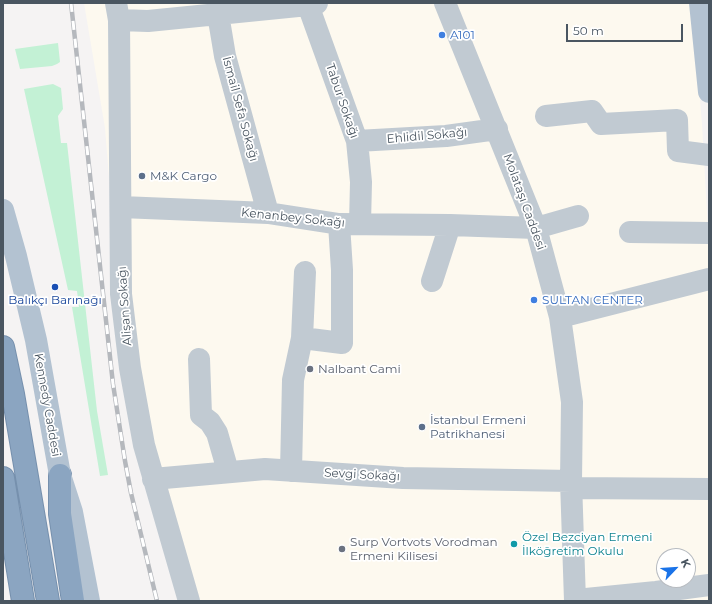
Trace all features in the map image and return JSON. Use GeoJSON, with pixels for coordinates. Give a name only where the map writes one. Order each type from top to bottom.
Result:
{"type":"FeatureCollection","features":[{"type":"Feature","properties":{"kind":"highway"},"geometry":{"type":"LineString","coordinates":[[3,347],[13,394],[48,601]]}},
{"type":"Feature","properties":{"kind":"highway"},"geometry":{"type":"LineString","coordinates":[[60,475],[60,514],[73,601]]}},
{"type":"Feature","properties":{"kind":"highway"},"geometry":{"type":"LineString","coordinates":[[3,478],[23,601]]}},
{"type":"Feature","properties":{"kind":"main road"},"geometry":{"type":"LineString","coordinates":[[700,3],[709,92]]}},
{"type":"Feature","properties":{"kind":"main road","name":"Kennedy Caddesi"},"geometry":{"type":"LineString","coordinates":[[3,210],[16,256],[36,340],[60,475],[72,512],[89,601]]}},
{"type":"Feature","properties":{"kind":"street","name":"Molataşı Caddesi"},"geometry":{"type":"LineString","coordinates":[[445,3],[536,228],[560,317],[572,402],[572,485],[576,600]]}},
{"type":"Feature","properties":{"kind":"street"},"geometry":{"type":"LineString","coordinates":[[117,12],[148,20],[218,8],[313,4]]}},
{"type":"Feature","properties":{"kind":"street","name":"Tabur Sokağı"},"geometry":{"type":"LineString","coordinates":[[302,338],[342,343],[342,270],[349,224],[361,182],[357,141],[313,4]]}},
{"type":"Feature","properties":{"kind":"street","name":"İsmail Sefa Sokağı"},"geometry":{"type":"LineString","coordinates":[[218,8],[225,56],[268,213]]}},
{"type":"Feature","properties":{"kind":"street","name":"Alişan Sokağı"},"geometry":{"type":"LineString","coordinates":[[117,12],[122,294],[130,368],[144,445],[189,601]]}},
{"type":"Feature","properties":{"kind":"street"},"geometry":{"type":"LineString","coordinates":[[546,116],[592,111],[601,124],[677,120],[678,151],[709,155]]}},
{"type":"Feature","properties":{"kind":"street","name":"Ehlidil Sokağı"},"geometry":{"type":"LineString","coordinates":[[357,141],[446,136],[497,129]]}},
{"type":"Feature","properties":{"kind":"street","name":"Kenanbey Sokağı"},"geometry":{"type":"LineString","coordinates":[[121,207],[268,213],[349,224],[536,228],[578,216]]}},
{"type":"Feature","properties":{"kind":"street"},"geometry":{"type":"LineString","coordinates":[[432,281],[450,225]]}},
{"type":"Feature","properties":{"kind":"street"},"geometry":{"type":"LineString","coordinates":[[630,232],[709,233]]}},
{"type":"Feature","properties":{"kind":"street"},"geometry":{"type":"LineString","coordinates":[[291,471],[293,380],[302,338],[304,272]]}},
{"type":"Feature","properties":{"kind":"street"},"geometry":{"type":"LineString","coordinates":[[560,317],[709,279]]}},
{"type":"Feature","properties":{"kind":"street"},"geometry":{"type":"LineString","coordinates":[[199,359],[201,415],[210,422],[217,432],[228,471]]}},
{"type":"Feature","properties":{"kind":"street","name":"Sevgi Sokağı"},"geometry":{"type":"LineString","coordinates":[[153,479],[228,471],[264,469],[403,478],[709,489]]}},
{"type":"Feature","properties":{"kind":"street"},"geometry":{"type":"LineString","coordinates":[[576,600],[709,585]]}},
{"type":"Feature","properties":{"kind":"shaded area"},"geometry":{"type":"Polygon","coordinates":[[[84,3],[692,3],[702,124],[709,248],[709,601],[180,601],[118,288],[105,128],[84,3]]]}},
{"type":"Feature","properties":{"kind":"green space"},"geometry":{"type":"Polygon","coordinates":[[[58,43],[60,62],[52,66],[20,69],[15,49],[58,43]]]}},
{"type":"Feature","properties":{"kind":"green space"},"geometry":{"type":"Polygon","coordinates":[[[53,84],[61,88],[63,109],[58,116],[61,143],[67,143],[97,411],[108,475],[100,476],[72,307],[79,307],[77,291],[68,290],[24,89],[53,84]]]}},
{"type":"Feature","properties":{"kind":"railway"},"geometry":{"type":"LineString","coordinates":[[71,3],[113,384],[131,493],[157,601]]}},
{"type":"Feature","properties":{"kind":"place","name":"A101"},"geometry":{"type":"Point","coordinates":[442,35]}},
{"type":"Feature","properties":{"kind":"place","name":"M&K Cargo"},"geometry":{"type":"Point","coordinates":[142,176]}},
{"type":"Feature","properties":{"kind":"place","name":"Balıkçı Barınağı"},"geometry":{"type":"Point","coordinates":[55,287]}},
{"type":"Feature","properties":{"kind":"place","name":"SULTAN CENTER"},"geometry":{"type":"Point","coordinates":[534,300]}},
{"type":"Feature","properties":{"kind":"place","name":"Nalbant Cami"},"geometry":{"type":"Point","coordinates":[310,369]}},
{"type":"Feature","properties":{"kind":"place","name":"İstanbul Ermeni Patrikhanesi"},"geometry":{"type":"Point","coordinates":[422,427]}},
{"type":"Feature","properties":{"kind":"place","name":"Özel Bezciyan Ermeni İlköğretim Okulu"},"geometry":{"type":"Point","coordinates":[514,544]}},
{"type":"Feature","properties":{"kind":"place","name":"Surp Vortvots Vorodman Ermeni Kilisesi"},"geometry":{"type":"Point","coordinates":[342,549]}}]}
